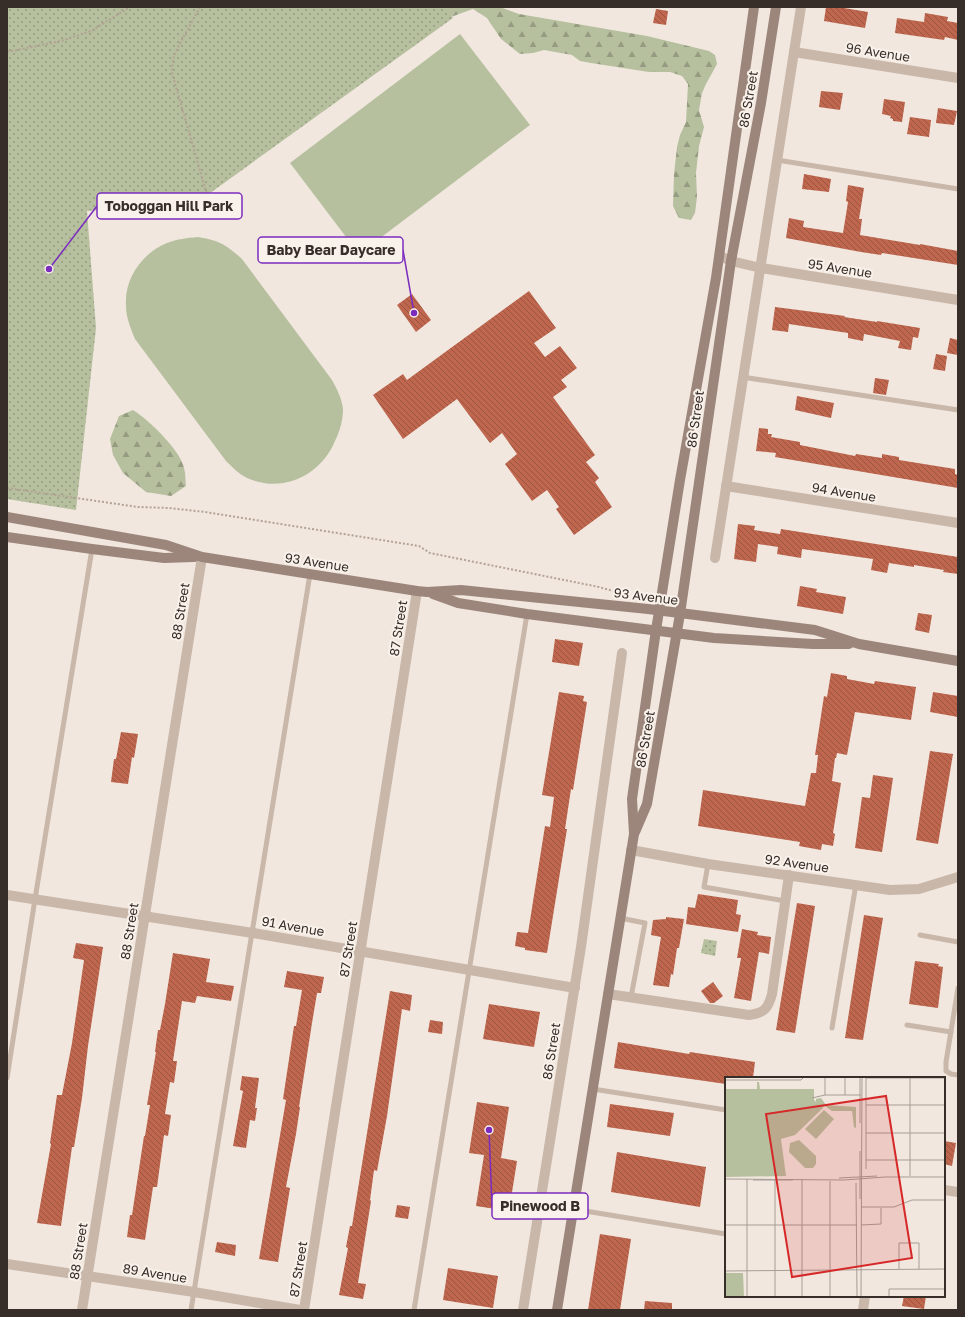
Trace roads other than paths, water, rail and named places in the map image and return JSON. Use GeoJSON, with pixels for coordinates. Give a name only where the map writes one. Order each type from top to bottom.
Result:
{"type":"FeatureCollection","features":[{"type":"Feature","properties":{"kind":"main road","name":"86 Street"},"geometry":{"type":"LineString","coordinates":[[634,834],[632,799],[656,630],[679,486],[720,256],[754,7]]}},
{"type":"Feature","properties":{"kind":"main road","name":"86 Street"},"geometry":{"type":"LineString","coordinates":[[557,1310],[631,850],[634,834],[647,804],[680,614],[731,261],[761,103],[776,7]]}},
{"type":"Feature","properties":{"kind":"main road","name":"93 Avenue"},"geometry":{"type":"LineString","coordinates":[[7,517],[166,545],[202,557],[422,592],[458,603],[527,614],[714,638],[813,644],[858,644]]}},
{"type":"Feature","properties":{"kind":"main road","name":"93 Avenue"},"geometry":{"type":"LineString","coordinates":[[7,537],[164,558],[202,557]]}},
{"type":"Feature","properties":{"kind":"main road","name":"93 Avenue"},"geometry":{"type":"LineString","coordinates":[[422,592],[460,590],[659,611],[815,630],[858,644],[958,661]]}},
{"type":"Feature","properties":{"kind":"street"},"geometry":{"type":"LineString","coordinates":[[715,558],[742,377],[761,268],[801,7]]}},
{"type":"Feature","properties":{"kind":"street","name":"96 Avenue"},"geometry":{"type":"LineString","coordinates":[[794,52],[958,78]]}},
{"type":"Feature","properties":{"kind":"street","name":"95 Avenue"},"geometry":{"type":"LineString","coordinates":[[720,256],[731,261],[761,268],[958,300]]}},
{"type":"Feature","properties":{"kind":"street","name":"94 Avenue"},"geometry":{"type":"LineString","coordinates":[[726,486],[958,523]]}},
{"type":"Feature","properties":{"kind":"street","name":"88 Street"},"geometry":{"type":"LineString","coordinates":[[82,1310],[202,557]]}},
{"type":"Feature","properties":{"kind":"street","name":"87 Street"},"geometry":{"type":"LineString","coordinates":[[304,1310],[361,951],[422,592]]}},
{"type":"Feature","properties":{"kind":"street","name":"86 Street"},"geometry":{"type":"LineString","coordinates":[[523,1310],[575,988],[622,653]]}},
{"type":"Feature","properties":{"kind":"street","name":"92 Avenue"},"geometry":{"type":"LineString","coordinates":[[631,850],[708,864],[890,890],[906,890],[925,887],[958,877]]}},
{"type":"Feature","properties":{"kind":"street"},"geometry":{"type":"LineString","coordinates":[[608,994],[739,1014],[758,1014],[770,1004],[789,875]]}},
{"type":"Feature","properties":{"kind":"street","name":"91 Avenue"},"geometry":{"type":"LineString","coordinates":[[7,894],[361,951],[575,988]]}},
{"type":"Feature","properties":{"kind":"street"},"geometry":{"type":"LineString","coordinates":[[945,1190],[958,1192]]}},
{"type":"Feature","properties":{"kind":"street","name":"89 Avenue"},"geometry":{"type":"LineString","coordinates":[[7,1264],[194,1292],[300,1310]]}},
{"type":"Feature","properties":{"kind":"street"},"geometry":{"type":"LineString","coordinates":[[863,1310],[865,1297]]}},
{"type":"Feature","properties":{"kind":"lane"},"geometry":{"type":"LineString","coordinates":[[777,160],[958,188]]}},
{"type":"Feature","properties":{"kind":"lane"},"geometry":{"type":"LineString","coordinates":[[742,377],[958,410]]}},
{"type":"Feature","properties":{"kind":"lane"},"geometry":{"type":"LineString","coordinates":[[7,1078],[92,549]]}},
{"type":"Feature","properties":{"kind":"lane"},"geometry":{"type":"LineString","coordinates":[[191,1310],[310,574]]}},
{"type":"Feature","properties":{"kind":"lane"},"geometry":{"type":"LineString","coordinates":[[414,1310],[527,614]]}},
{"type":"Feature","properties":{"kind":"lane"},"geometry":{"type":"LineString","coordinates":[[708,864],[704,887],[785,901]]}},
{"type":"Feature","properties":{"kind":"lane"},"geometry":{"type":"LineString","coordinates":[[832,1028],[856,884]]}},
{"type":"Feature","properties":{"kind":"lane"},"geometry":{"type":"LineString","coordinates":[[620,918],[645,923],[631,997]]}},
{"type":"Feature","properties":{"kind":"lane"},"geometry":{"type":"LineString","coordinates":[[920,936],[958,942]]}},
{"type":"Feature","properties":{"kind":"lane"},"geometry":{"type":"LineString","coordinates":[[958,988],[946,1062],[946,1071],[951,1074],[958,1075]]}},
{"type":"Feature","properties":{"kind":"lane"},"geometry":{"type":"LineString","coordinates":[[907,1025],[951,1032]]}},
{"type":"Feature","properties":{"kind":"lane"},"geometry":{"type":"LineString","coordinates":[[592,1088],[725,1110]]}},
{"type":"Feature","properties":{"kind":"lane"},"geometry":{"type":"LineString","coordinates":[[573,1209],[725,1234]]}},
{"type":"Feature","properties":{"kind":"place","name":"Toboggan Hill Park"},"geometry":{"type":"Point","coordinates":[49,269]}},
{"type":"Feature","properties":{"kind":"place","name":"Baby Bear Daycare"},"geometry":{"type":"Point","coordinates":[414,313]}},
{"type":"Feature","properties":{"kind":"place","name":"Pinewood B"},"geometry":{"type":"Point","coordinates":[489,1130]}}]}
